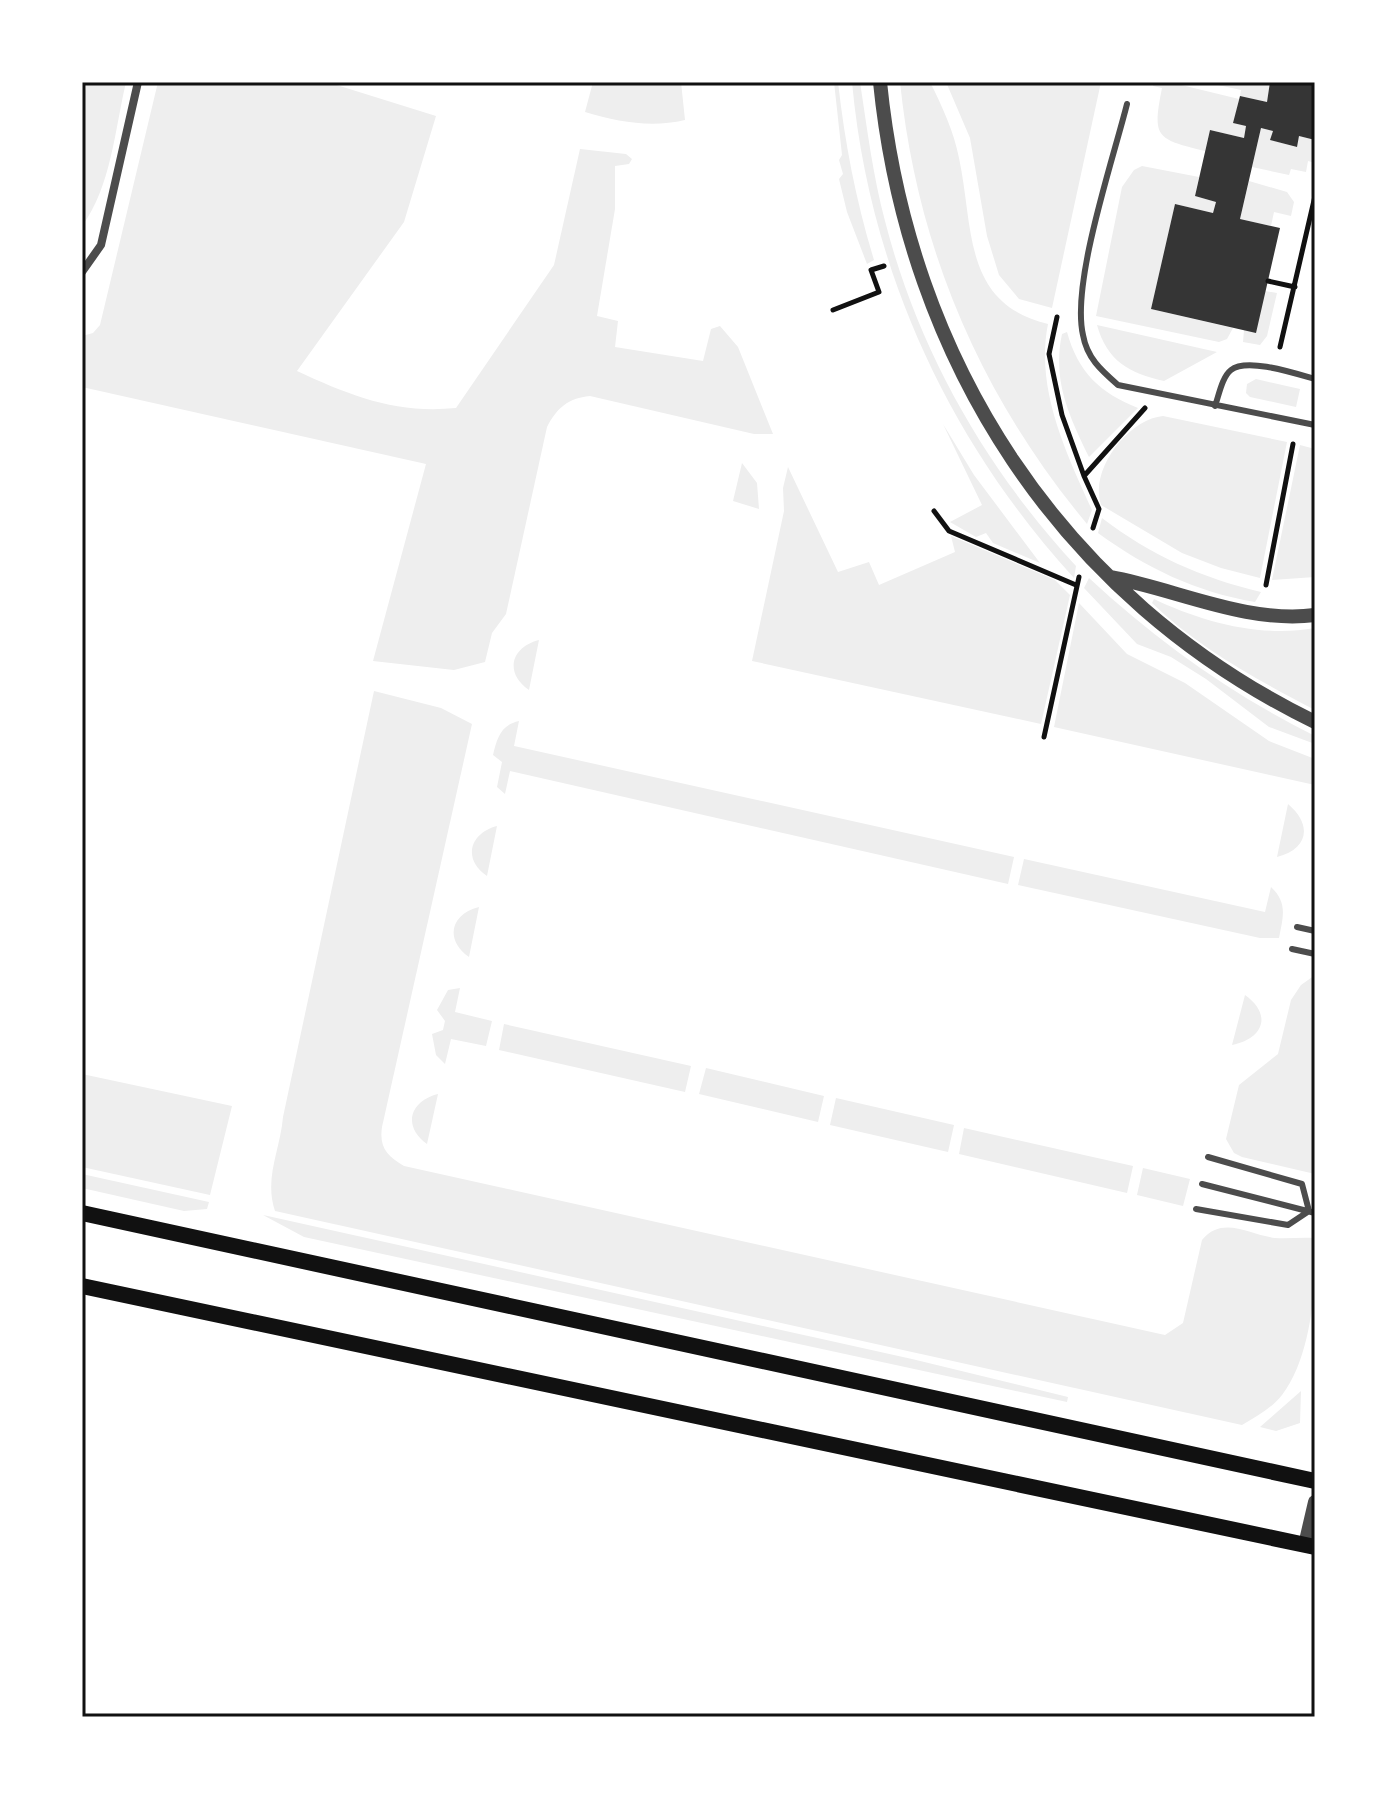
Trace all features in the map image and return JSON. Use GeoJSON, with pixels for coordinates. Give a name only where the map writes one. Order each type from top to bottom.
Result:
{"type":"FeatureCollection","features":[{"type":"Feature","properties":{"kind":"main road"},"geometry":{"type":"LineString","coordinates":[[82,1213],[1315,1481]]}},
{"type":"Feature","properties":{"kind":"main road"},"geometry":{"type":"LineString","coordinates":[[82,1286],[1310,1546]]}},
{"type":"Feature","properties":{"kind":"street"},"geometry":{"type":"LineString","coordinates":[[82,272],[101,245],[138,82]]}},
{"type":"Feature","properties":{"kind":"street"},"geometry":{"type":"LineString","coordinates":[[880,82],[912,255],[959,373],[1013,462],[1086,556],[1169,629],[1238,681],[1315,722]]}},
{"type":"Feature","properties":{"kind":"street"},"geometry":{"type":"LineString","coordinates":[[1110,577],[1210,603],[1291,618],[1315,615]]}},
{"type":"Feature","properties":{"kind":"street"},"geometry":{"type":"LineString","coordinates":[[1310,1546],[1315,1502]]}},
{"type":"Feature","properties":{"kind":"lane"},"geometry":{"type":"LineString","coordinates":[[1127,104],[1081,290],[1082,335],[1093,363],[1118,385],[1315,425]]}},
{"type":"Feature","properties":{"kind":"lane"},"geometry":{"type":"LineString","coordinates":[[1215,406],[1224,378],[1240,366],[1262,366],[1315,379]]}},
{"type":"Feature","properties":{"kind":"lane"},"geometry":{"type":"LineString","coordinates":[[1297,927],[1315,931]]}},
{"type":"Feature","properties":{"kind":"lane"},"geometry":{"type":"LineString","coordinates":[[1292,949],[1315,954]]}},
{"type":"Feature","properties":{"kind":"lane"},"geometry":{"type":"LineString","coordinates":[[1208,1157],[1302,1184],[1312,1212]]}},
{"type":"Feature","properties":{"kind":"lane"},"geometry":{"type":"LineString","coordinates":[[1202,1184],[1312,1212]]}},
{"type":"Feature","properties":{"kind":"lane"},"geometry":{"type":"LineString","coordinates":[[1196,1209],[1288,1225],[1312,1212]]}},
{"type":"Feature","properties":{"kind":"path"},"geometry":{"type":"LineString","coordinates":[[1280,347],[1315,196]]}},
{"type":"Feature","properties":{"kind":"path"},"geometry":{"type":"LineString","coordinates":[[833,310],[879,292],[871,270],[884,266]]}},
{"type":"Feature","properties":{"kind":"path"},"geometry":{"type":"LineString","coordinates":[[1268,281],[1295,287]]}},
{"type":"Feature","properties":{"kind":"path"},"geometry":{"type":"LineString","coordinates":[[1057,317],[1049,354],[1062,415],[1099,509],[1092,532]]}},
{"type":"Feature","properties":{"kind":"path"},"geometry":{"type":"LineString","coordinates":[[1084,476],[1145,408]]}},
{"type":"Feature","properties":{"kind":"path"},"geometry":{"type":"LineString","coordinates":[[1266,585],[1293,444]]}},
{"type":"Feature","properties":{"kind":"path"},"geometry":{"type":"LineString","coordinates":[[934,511],[949,531],[1076,585]]}},
{"type":"Feature","properties":{"kind":"path"},"geometry":{"type":"LineString","coordinates":[[1044,737],[1079,577]]}},
{"type":"Feature","properties":{"kind":"shaded area"},"geometry":{"type":"Polygon","coordinates":[[[87,82],[126,82],[106,176],[92,211],[82,226],[82,105],[87,82]]]}},
{"type":"Feature","properties":{"kind":"shaded area"},"geometry":{"type":"Polygon","coordinates":[[[158,82],[327,82],[436,116],[404,222],[297,371],[336,388],[394,406],[456,408],[554,265],[580,149],[626,154],[632,159],[629,164],[615,166],[615,209],[597,316],[618,321],[615,347],[703,361],[711,329],[720,326],[738,347],[773,434],[754,434],[590,396],[569,402],[559,409],[547,427],[506,614],[492,633],[485,662],[454,670],[373,661],[426,464],[82,387],[82,336],[93,333],[100,325],[158,82]]]}},
{"type":"Feature","properties":{"kind":"shaded area"},"geometry":{"type":"Polygon","coordinates":[[[593,82],[681,82],[685,120],[660,124],[635,123],[585,112],[593,82]]]}},
{"type":"Feature","properties":{"kind":"shaded area"},"geometry":{"type":"Polygon","coordinates":[[[834,82],[838,82],[852,172],[874,260],[867,264],[847,212],[839,179],[843,174],[839,160],[842,155],[834,82]]]}},
{"type":"Feature","properties":{"kind":"shaded area"},"geometry":{"type":"Polygon","coordinates":[[[852,82],[860,82],[877,187],[899,269],[936,361],[959,406],[1013,489],[1076,566],[1074,578],[1029,525],[989,468],[953,409],[922,348],[896,284],[876,219],[861,151],[852,82]]]}},
{"type":"Feature","properties":{"kind":"shaded area"},"geometry":{"type":"Polygon","coordinates":[[[900,82],[930,82],[943,110],[957,148],[971,236],[986,281],[1000,299],[1020,314],[1048,324],[1045,348],[1049,396],[1063,443],[1092,510],[1087,524],[1015,424],[985,371],[960,317],[938,261],[921,203],[900,82]]]}},
{"type":"Feature","properties":{"kind":"shaded area"},"geometry":{"type":"Polygon","coordinates":[[[946,82],[1101,82],[1052,308],[1019,299],[999,275],[987,236],[970,138],[946,82]]]}},
{"type":"Feature","properties":{"kind":"shaded area"},"geometry":{"type":"Polygon","coordinates":[[[1154,82],[1169,82],[1239,99],[1234,123],[1246,126],[1244,138],[1210,130],[1205,151],[1167,139],[1158,127],[1162,88],[1153,86],[1154,82]]]}},
{"type":"Feature","properties":{"kind":"shaded area"},"geometry":{"type":"Polygon","coordinates":[[[1204,82],[1270,82],[1267,102],[1240,96],[1241,90],[1204,82]]]}},
{"type":"Feature","properties":{"kind":"shaded area"},"geometry":{"type":"Polygon","coordinates":[[[1261,128],[1273,131],[1271,140],[1296,147],[1299,136],[1315,140],[1315,163],[1308,161],[1306,172],[1291,169],[1289,175],[1252,167],[1261,128]]]}},
{"type":"Feature","properties":{"kind":"shaded area"},"geometry":{"type":"Polygon","coordinates":[[[1142,166],[1199,177],[1195,196],[1216,202],[1213,213],[1175,204],[1151,309],[1233,328],[1227,339],[1219,342],[1096,316],[1122,187],[1134,170],[1142,166]]]}},
{"type":"Feature","properties":{"kind":"shaded area"},"geometry":{"type":"Polygon","coordinates":[[[1249,181],[1287,192],[1294,202],[1291,216],[1274,212],[1271,226],[1240,219],[1249,181]]]}},
{"type":"Feature","properties":{"kind":"shaded area"},"geometry":{"type":"Polygon","coordinates":[[[1265,291],[1277,293],[1267,336],[1260,345],[1243,342],[1244,330],[1265,291]]]}},
{"type":"Feature","properties":{"kind":"shaded area"},"geometry":{"type":"Polygon","coordinates":[[[1097,325],[1217,352],[1164,381],[1121,364],[1107,348],[1097,325]]]}},
{"type":"Feature","properties":{"kind":"shaded area"},"geometry":{"type":"Polygon","coordinates":[[[1067,332],[1077,359],[1092,379],[1112,395],[1138,408],[1089,457],[1069,412],[1061,382],[1059,351],[1062,334],[1067,332]]]}},
{"type":"Feature","properties":{"kind":"shaded area"},"geometry":{"type":"Polygon","coordinates":[[[1256,379],[1300,389],[1296,407],[1250,397],[1246,393],[1247,384],[1256,379]]]}},
{"type":"Feature","properties":{"kind":"shaded area"},"geometry":{"type":"Polygon","coordinates":[[[1163,416],[1287,442],[1260,578],[1182,553],[1101,505],[1101,476],[1115,448],[1137,426],[1163,416]]]}},
{"type":"Feature","properties":{"kind":"shaded area"},"geometry":{"type":"Polygon","coordinates":[[[943,424],[974,475],[1040,563],[993,543],[986,533],[976,537],[950,522],[982,505],[943,424]]]}},
{"type":"Feature","properties":{"kind":"shaded area"},"geometry":{"type":"Polygon","coordinates":[[[1300,445],[1315,449],[1315,577],[1272,580],[1300,445]]]}},
{"type":"Feature","properties":{"kind":"shaded area"},"geometry":{"type":"Polygon","coordinates":[[[742,463],[757,483],[759,509],[733,501],[742,463]]]}},
{"type":"Feature","properties":{"kind":"shaded area"},"geometry":{"type":"Polygon","coordinates":[[[788,467],[838,572],[869,562],[879,585],[955,552],[951,536],[1055,580],[1070,595],[1041,724],[752,661],[784,511],[783,488],[788,467]]]}},
{"type":"Feature","properties":{"kind":"shaded area"},"geometry":{"type":"Polygon","coordinates":[[[1102,518],[1177,564],[1261,592],[1255,602],[1212,592],[1172,577],[1098,533],[1102,518]]]}},
{"type":"Feature","properties":{"kind":"shaded area"},"geometry":{"type":"Polygon","coordinates":[[[1089,578],[1196,665],[1254,703],[1315,736],[1315,744],[1269,727],[1206,679],[1171,657],[1137,644],[1084,588],[1089,578]]]}},
{"type":"Feature","properties":{"kind":"shaded area"},"geometry":{"type":"Polygon","coordinates":[[[1154,599],[1192,615],[1232,626],[1274,631],[1315,628],[1315,710],[1209,649],[1152,603],[1154,599]]]}},
{"type":"Feature","properties":{"kind":"shaded area"},"geometry":{"type":"Polygon","coordinates":[[[1079,603],[1127,654],[1185,683],[1269,741],[1315,759],[1315,785],[1054,727],[1079,603]]]}},
{"type":"Feature","properties":{"kind":"shaded area"},"geometry":{"type":"Polygon","coordinates":[[[539,640],[529,690],[516,676],[514,661],[522,648],[539,640]]]}},
{"type":"Feature","properties":{"kind":"shaded area"},"geometry":{"type":"Polygon","coordinates":[[[374,691],[441,708],[472,724],[382,1127],[383,1145],[393,1158],[404,1166],[1165,1335],[1183,1323],[1202,1240],[1210,1233],[1237,1228],[1275,1238],[1314,1238],[1315,1276],[1306,1341],[1292,1379],[1282,1395],[1269,1408],[1242,1425],[275,1211],[271,1187],[274,1164],[374,691]]]}},
{"type":"Feature","properties":{"kind":"shaded area"},"geometry":{"type":"Polygon","coordinates":[[[519,721],[514,746],[1014,857],[1008,884],[510,771],[505,794],[497,787],[502,762],[493,755],[501,733],[519,721]]]}},
{"type":"Feature","properties":{"kind":"shaded area"},"geometry":{"type":"Polygon","coordinates":[[[1288,804],[1301,820],[1304,835],[1295,848],[1277,857],[1288,804]]]}},
{"type":"Feature","properties":{"kind":"shaded area"},"geometry":{"type":"Polygon","coordinates":[[[497,826],[487,876],[474,862],[472,847],[481,834],[497,826]]]}},
{"type":"Feature","properties":{"kind":"shaded area"},"geometry":{"type":"Polygon","coordinates":[[[1024,859],[1265,912],[1271,887],[1282,905],[1279,938],[1260,938],[1018,885],[1024,859]]]}},
{"type":"Feature","properties":{"kind":"shaded area"},"geometry":{"type":"Polygon","coordinates":[[[479,907],[469,957],[456,943],[454,928],[462,915],[479,907]]]}},
{"type":"Feature","properties":{"kind":"shaded area"},"geometry":{"type":"Polygon","coordinates":[[[1315,975],[1315,1174],[1242,1157],[1234,1153],[1226,1139],[1239,1085],[1278,1054],[1291,1000],[1301,985],[1315,975]]]}},
{"type":"Feature","properties":{"kind":"shaded area"},"geometry":{"type":"Polygon","coordinates":[[[460,988],[455,1012],[492,1021],[486,1046],[451,1039],[445,1064],[436,1055],[432,1034],[443,1030],[445,1021],[437,1010],[448,990],[460,988]]]}},
{"type":"Feature","properties":{"kind":"shaded area"},"geometry":{"type":"Polygon","coordinates":[[[1245,995],[1259,1010],[1261,1025],[1251,1037],[1232,1045],[1245,995]]]}},
{"type":"Feature","properties":{"kind":"shaded area"},"geometry":{"type":"Polygon","coordinates":[[[504,1024],[691,1066],[685,1092],[499,1050],[504,1024]]]}},
{"type":"Feature","properties":{"kind":"shaded area"},"geometry":{"type":"Polygon","coordinates":[[[706,1068],[824,1096],[818,1122],[699,1094],[706,1068]]]}},
{"type":"Feature","properties":{"kind":"shaded area"},"geometry":{"type":"Polygon","coordinates":[[[82,1074],[232,1106],[210,1195],[82,1167],[82,1074]]]}},
{"type":"Feature","properties":{"kind":"shaded area"},"geometry":{"type":"Polygon","coordinates":[[[438,1094],[427,1144],[414,1130],[413,1115],[421,1102],[438,1094]]]}},
{"type":"Feature","properties":{"kind":"shaded area"},"geometry":{"type":"Polygon","coordinates":[[[836,1098],[954,1125],[948,1152],[830,1125],[836,1098]]]}},
{"type":"Feature","properties":{"kind":"shaded area"},"geometry":{"type":"Polygon","coordinates":[[[964,1128],[1133,1166],[1127,1193],[959,1154],[964,1128]]]}},
{"type":"Feature","properties":{"kind":"shaded area"},"geometry":{"type":"Polygon","coordinates":[[[1143,1168],[1190,1179],[1183,1206],[1137,1195],[1143,1168]]]}},
{"type":"Feature","properties":{"kind":"shaded area"},"geometry":{"type":"Polygon","coordinates":[[[82,1174],[209,1202],[207,1209],[184,1211],[82,1188],[82,1174]]]}},
{"type":"Feature","properties":{"kind":"shaded area"},"geometry":{"type":"Polygon","coordinates":[[[263,1215],[912,1359],[1068,1397],[1067,1402],[304,1237],[263,1215]]]}},
{"type":"Feature","properties":{"kind":"shaded area"},"geometry":{"type":"Polygon","coordinates":[[[1301,1391],[1300,1423],[1276,1431],[1260,1427],[1301,1391]]]}},
{"type":"Feature","properties":{"kind":"building"},"geometry":{"type":"Polygon","coordinates":[[[1270,82],[1315,82],[1315,140],[1299,136],[1297,147],[1270,140],[1273,131],[1261,128],[1240,219],[1280,228],[1256,333],[1151,309],[1175,204],[1213,213],[1216,202],[1195,196],[1210,130],[1244,138],[1246,126],[1233,123],[1240,96],[1267,102],[1270,82]]]}}]}
